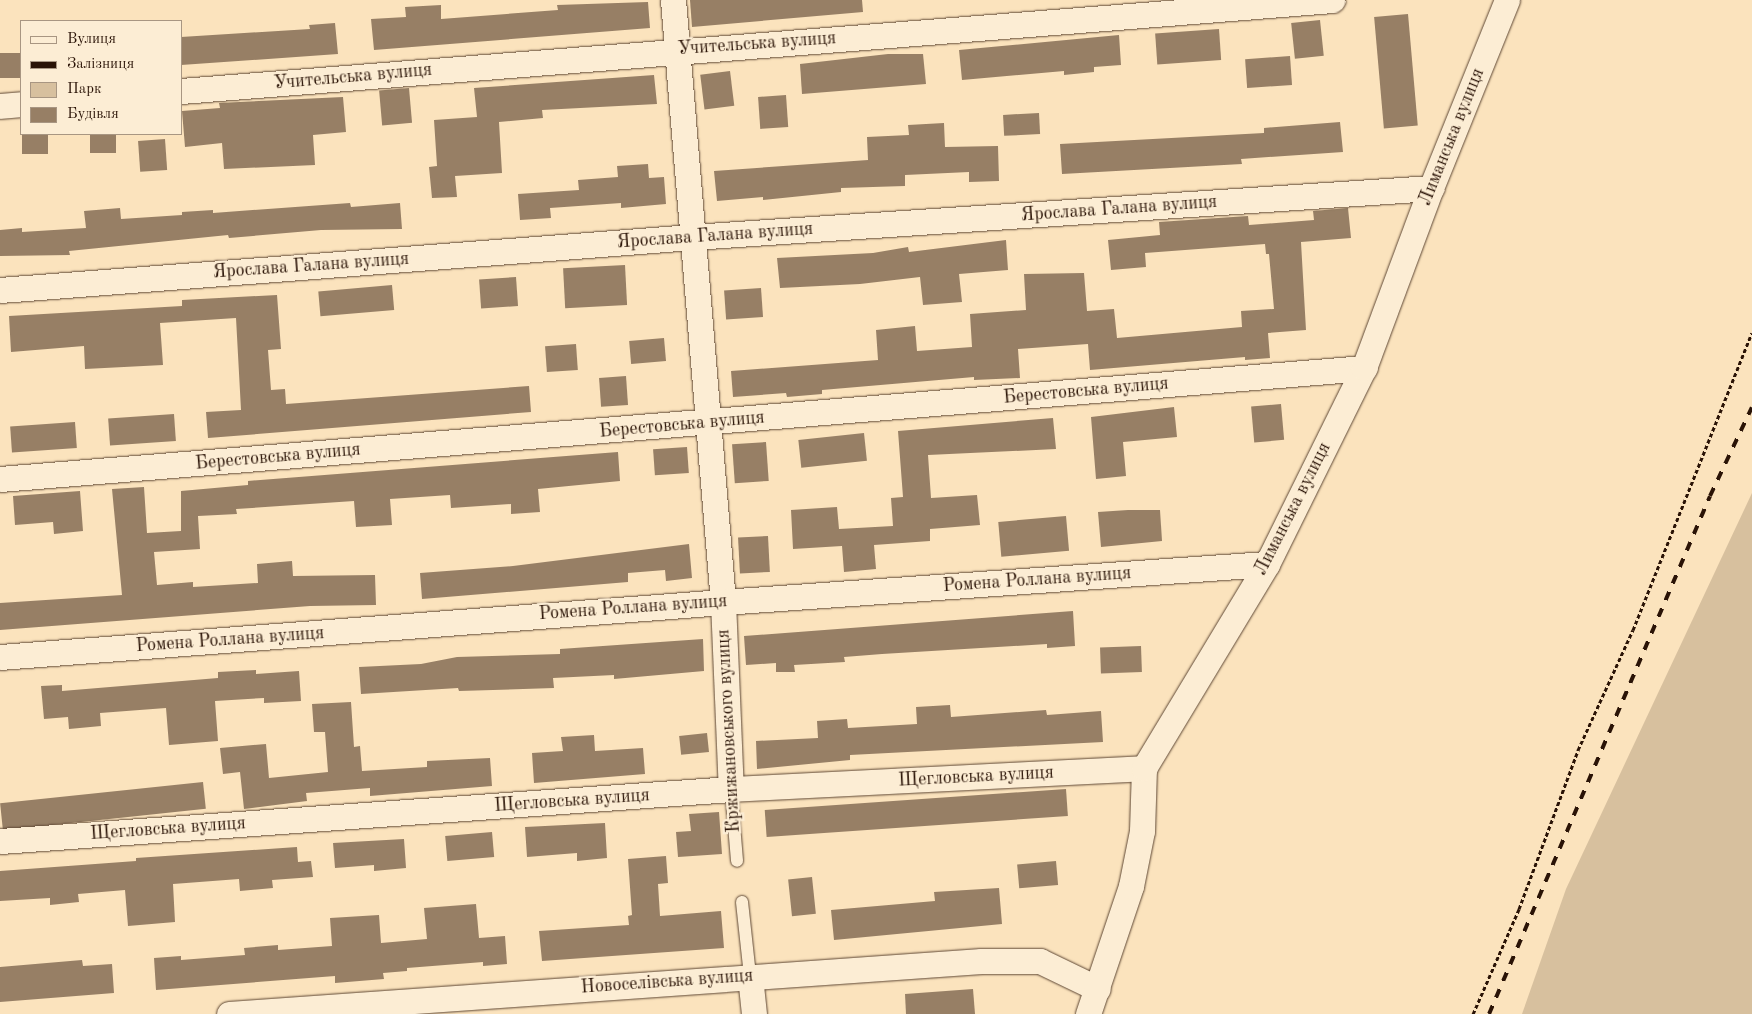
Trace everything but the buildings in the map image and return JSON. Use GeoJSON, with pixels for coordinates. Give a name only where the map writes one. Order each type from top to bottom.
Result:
{"type":"FeatureCollection","features":[{"type":"Feature","properties":{"kind":"street","name":"Кржижановського вулиця"},"geometry":{"type":"LineString","coordinates":[[673,0],[723,602],[731,789]]}},
{"type":"Feature","properties":{"kind":"street","name":"Учительська вулиця"},"geometry":{"type":"LineString","coordinates":[[182,91],[677,50],[1332,0]]}},
{"type":"Feature","properties":{"kind":"street","name":"Лиманська вулиця"},"geometry":{"type":"LineString","coordinates":[[1088,1014],[1098,989],[1131,886],[1142,831],[1144,768],[1267,564],[1364,368],[1431,188],[1506,0]]}},
{"type":"Feature","properties":{"kind":"street"},"geometry":{"type":"LineString","coordinates":[[0,106],[20,104]]}},
{"type":"Feature","properties":{"kind":"street","name":"Ярослава Галана вулиця"},"geometry":{"type":"LineString","coordinates":[[0,290],[692,237],[1431,188]]}},
{"type":"Feature","properties":{"kind":"street","name":"Берестовська вулиця"},"geometry":{"type":"LineString","coordinates":[[0,479],[707,423],[1364,368]]}},
{"type":"Feature","properties":{"kind":"street","name":"Ромена Роллана вулиця"},"geometry":{"type":"LineString","coordinates":[[0,657],[723,602],[1267,564]]}},
{"type":"Feature","properties":{"kind":"street","name":"Щегловська вулиця"},"geometry":{"type":"LineString","coordinates":[[0,841],[731,789],[1144,768]]}},
{"type":"Feature","properties":{"kind":"street","name":"Новоселівська вулиця"},"geometry":{"type":"LineString","coordinates":[[229,1014],[981,961],[1040,961],[1098,989]]}},
{"type":"Feature","properties":{"kind":"street"},"geometry":{"type":"LineString","coordinates":[[750,976],[754,1014]]}},
{"type":"Feature","properties":{"kind":"lane","name":"Кржижановського вулиця"},"geometry":{"type":"LineString","coordinates":[[731,789],[737,860]]}},
{"type":"Feature","properties":{"kind":"lane"},"geometry":{"type":"LineString","coordinates":[[742,902],[750,976]]}},
{"type":"Feature","properties":{"kind":"path"},"geometry":{"type":"LineString","coordinates":[[1473,1014],[1520,909],[1578,750],[1633,630],[1752,333]]}},
{"type":"Feature","properties":{"kind":"green space"},"geometry":{"type":"Polygon","coordinates":[[[1752,493],[1752,1014],[1522,1014],[1566,889],[1752,493]]]}},
{"type":"Feature","properties":{"kind":"railway"},"geometry":{"type":"LineString","coordinates":[[1489,1014],[1710,496],[1752,407]]}}]}
